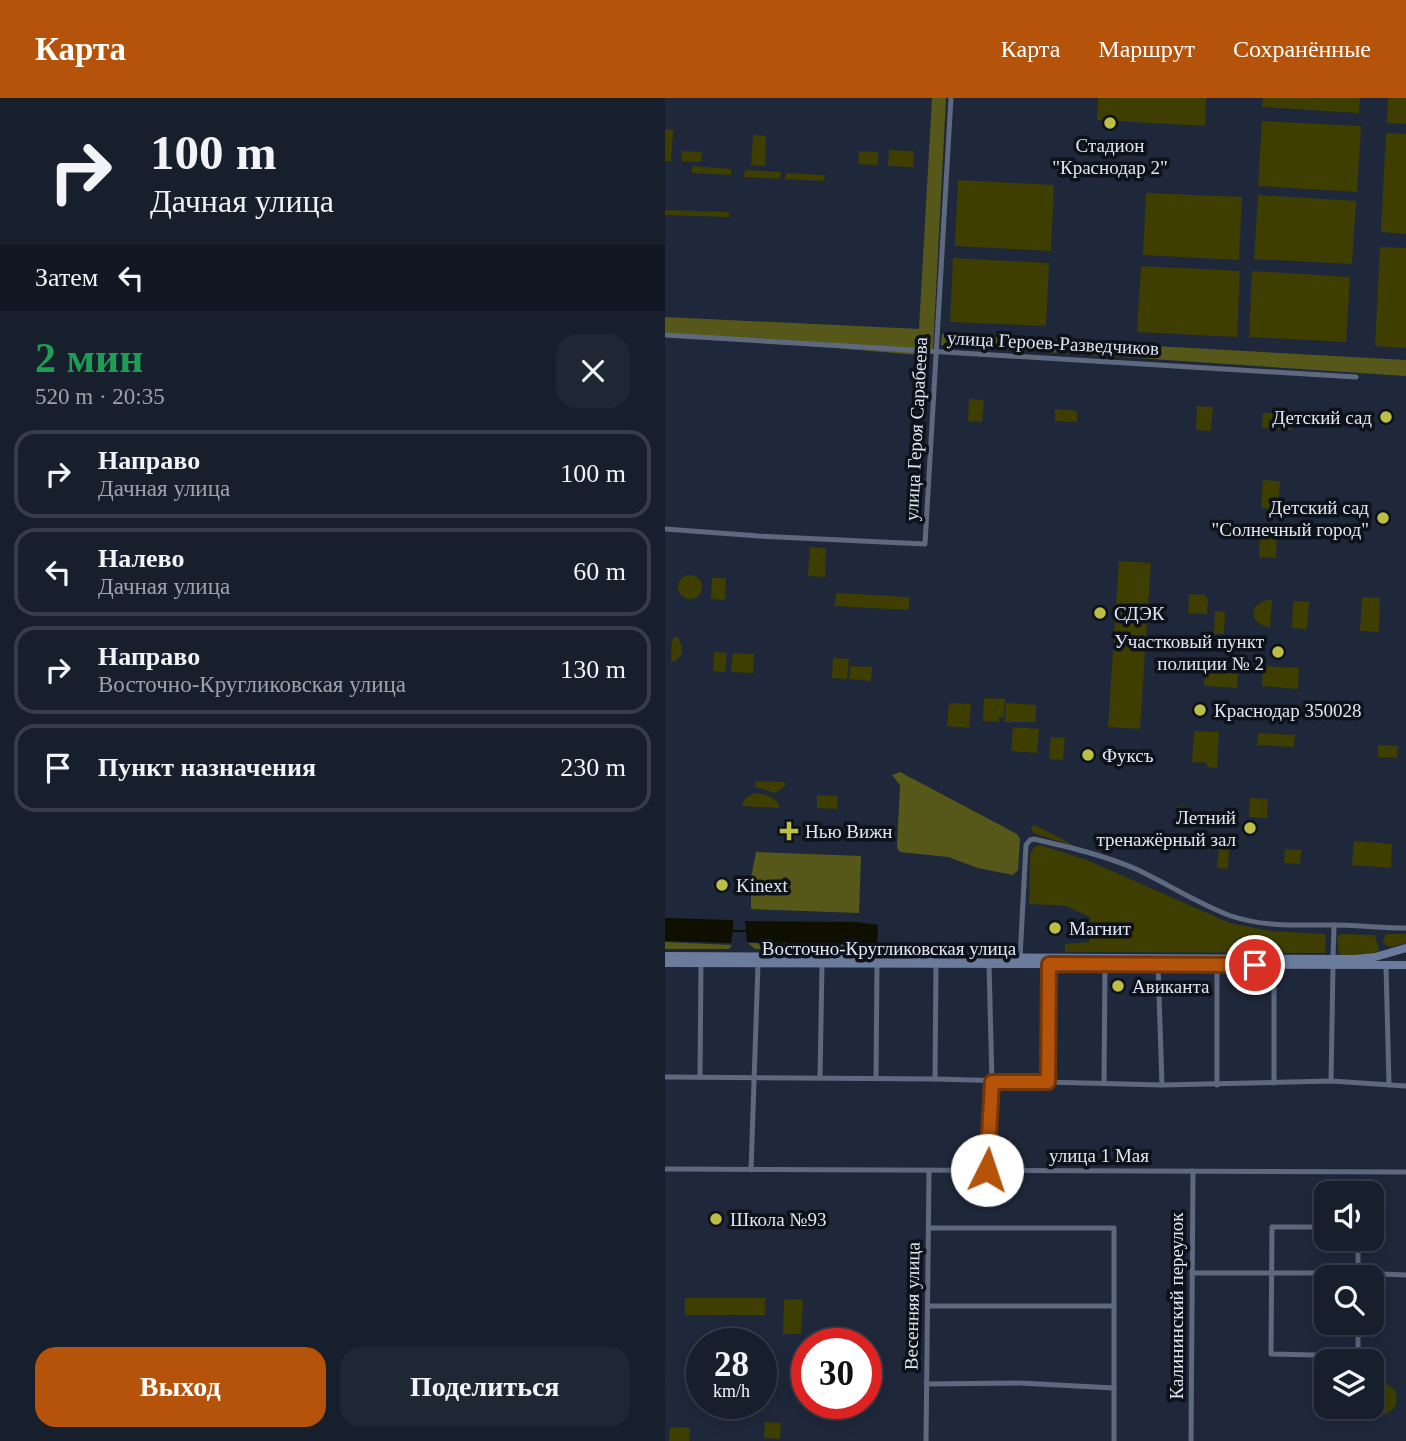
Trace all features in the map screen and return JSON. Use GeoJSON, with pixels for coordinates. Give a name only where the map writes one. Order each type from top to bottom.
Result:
{"type":"FeatureCollection","features":[{"type":"Feature","properties":{"kind":"main road","name":"Восточно-Кругликовская улица"},"geometry":{"type":"LineString","coordinates":[[665,963],[1217,965],[1368,958],[1406,948]]}},
{"type":"Feature","properties":{"kind":"main road","name":"Восточно-Кругликовская улица"},"geometry":{"type":"LineString","coordinates":[[665,956],[1333,961],[1406,965]]}},
{"type":"Feature","properties":{"kind":"street","name":"улица Героя Сарабеева"},"geometry":{"type":"LineString","coordinates":[[665,529],[925,544],[951,98]]}},
{"type":"Feature","properties":{"kind":"street","name":"улица Героев-Разведчиков"},"geometry":{"type":"LineString","coordinates":[[665,335],[1356,377]]}},
{"type":"Feature","properties":{"kind":"street"},"geometry":{"type":"LineString","coordinates":[[1020,958],[1026,845],[1034,839],[1093,853],[1137,870],[1232,916],[1269,924],[1406,928]]}},
{"type":"Feature","properties":{"kind":"street"},"geometry":{"type":"LineString","coordinates":[[1331,1081],[1334,925]]}},
{"type":"Feature","properties":{"kind":"street"},"geometry":{"type":"LineString","coordinates":[[700,1077],[701,963]]}},
{"type":"Feature","properties":{"kind":"street"},"geometry":{"type":"LineString","coordinates":[[751,1170],[758,964]]}},
{"type":"Feature","properties":{"kind":"street"},"geometry":{"type":"LineString","coordinates":[[820,1078],[822,964]]}},
{"type":"Feature","properties":{"kind":"street"},"geometry":{"type":"LineString","coordinates":[[876,1078],[877,964]]}},
{"type":"Feature","properties":{"kind":"street"},"geometry":{"type":"LineString","coordinates":[[935,1079],[936,964]]}},
{"type":"Feature","properties":{"kind":"street"},"geometry":{"type":"LineString","coordinates":[[987,1170],[992,1082],[989,964]]}},
{"type":"Feature","properties":{"kind":"street"},"geometry":{"type":"LineString","coordinates":[[1048,1082],[1049,964]]}},
{"type":"Feature","properties":{"kind":"street"},"geometry":{"type":"LineString","coordinates":[[1104,1083],[1105,965]]}},
{"type":"Feature","properties":{"kind":"street"},"geometry":{"type":"LineString","coordinates":[[1158,965],[1162,1085]]}},
{"type":"Feature","properties":{"kind":"street"},"geometry":{"type":"LineString","coordinates":[[1217,965],[1217,1085]]}},
{"type":"Feature","properties":{"kind":"street"},"geometry":{"type":"LineString","coordinates":[[1386,965],[1389,1085]]}},
{"type":"Feature","properties":{"kind":"street"},"geometry":{"type":"LineString","coordinates":[[1274,975],[1274,1083]]}},
{"type":"Feature","properties":{"kind":"street"},"geometry":{"type":"LineString","coordinates":[[665,1077],[876,1078],[1162,1085],[1331,1081],[1406,1086]]}},
{"type":"Feature","properties":{"kind":"street","name":"улица 1 Мая"},"geometry":{"type":"LineString","coordinates":[[665,1170],[1406,1172]]}},
{"type":"Feature","properties":{"kind":"street","name":"Весенняя улица"},"geometry":{"type":"LineString","coordinates":[[926,1441],[929,1171]]}},
{"type":"Feature","properties":{"kind":"street","name":"Калининский переулок"},"geometry":{"type":"LineString","coordinates":[[1191,1441],[1193,1171]]}},
{"type":"Feature","properties":{"kind":"street"},"geometry":{"type":"LineString","coordinates":[[1314,1227],[1272,1227],[1271,1354],[1358,1356],[1358,1335]]}},
{"type":"Feature","properties":{"kind":"street"},"geometry":{"type":"LineString","coordinates":[[929,1228],[1114,1228],[1114,1441]]}},
{"type":"Feature","properties":{"kind":"street"},"geometry":{"type":"LineString","coordinates":[[1192,1273],[1314,1274]]}},
{"type":"Feature","properties":{"kind":"street"},"geometry":{"type":"LineString","coordinates":[[1384,1275],[1406,1275]]}},
{"type":"Feature","properties":{"kind":"street"},"geometry":{"type":"LineString","coordinates":[[928,1306],[1114,1306]]}},
{"type":"Feature","properties":{"kind":"street"},"geometry":{"type":"LineString","coordinates":[[926,1384],[1020,1383],[1114,1388]]}},
{"type":"Feature","properties":{"kind":"shaded area"},"geometry":{"type":"Polygon","coordinates":[[[932,98],[946,98],[933,349],[920,348],[919,355],[665,334],[665,317],[919,329],[932,98]]]}},
{"type":"Feature","properties":{"kind":"shaded area"},"geometry":{"type":"Polygon","coordinates":[[[1098,98],[1206,98],[1205,126],[1097,120],[1098,98]]]}},
{"type":"Feature","properties":{"kind":"shaded area"},"geometry":{"type":"Polygon","coordinates":[[[1263,98],[1360,98],[1359,113],[1262,107],[1263,98]]]}},
{"type":"Feature","properties":{"kind":"shaded area"},"geometry":{"type":"Polygon","coordinates":[[[1388,98],[1406,98],[1406,124],[1387,123],[1388,98]]]}},
{"type":"Feature","properties":{"kind":"shaded area"},"geometry":{"type":"Polygon","coordinates":[[[1262,121],[1361,126],[1357,192],[1258,186],[1262,121]]]}},
{"type":"Feature","properties":{"kind":"shaded area"},"geometry":{"type":"Polygon","coordinates":[[[665,129],[673,130],[671,161],[665,161],[665,129]]]}},
{"type":"Feature","properties":{"kind":"shaded area"},"geometry":{"type":"Polygon","coordinates":[[[1386,133],[1406,134],[1406,234],[1381,232],[1386,133]]]}},
{"type":"Feature","properties":{"kind":"shaded area"},"geometry":{"type":"Polygon","coordinates":[[[753,135],[766,136],[765,166],[751,165],[753,135]]]}},
{"type":"Feature","properties":{"kind":"shaded area"},"geometry":{"type":"Polygon","coordinates":[[[889,150],[914,151],[913,167],[888,166],[889,150]]]}},
{"type":"Feature","properties":{"kind":"shaded area"},"geometry":{"type":"Polygon","coordinates":[[[682,151],[702,152],[701,162],[682,161],[682,151]]]}},
{"type":"Feature","properties":{"kind":"shaded area"},"geometry":{"type":"Polygon","coordinates":[[[859,151],[878,152],[878,165],[858,164],[859,151]]]}},
{"type":"Feature","properties":{"kind":"shaded area"},"geometry":{"type":"Polygon","coordinates":[[[692,166],[731,169],[731,175],[692,173],[692,166]]]}},
{"type":"Feature","properties":{"kind":"shaded area"},"geometry":{"type":"Polygon","coordinates":[[[745,170],[781,172],[780,179],[744,177],[745,170]]]}},
{"type":"Feature","properties":{"kind":"shaded area"},"geometry":{"type":"Polygon","coordinates":[[[786,173],[825,175],[824,181],[785,179],[786,173]]]}},
{"type":"Feature","properties":{"kind":"shaded area"},"geometry":{"type":"Polygon","coordinates":[[[958,180],[1054,185],[1051,251],[955,246],[958,180]]]}},
{"type":"Feature","properties":{"kind":"shaded area"},"geometry":{"type":"Polygon","coordinates":[[[1146,193],[1242,197],[1239,260],[1143,255],[1146,193]]]}},
{"type":"Feature","properties":{"kind":"shaded area"},"geometry":{"type":"Polygon","coordinates":[[[1258,195],[1356,201],[1352,264],[1254,259],[1258,195]]]}},
{"type":"Feature","properties":{"kind":"shaded area"},"geometry":{"type":"Polygon","coordinates":[[[665,210],[729,212],[729,217],[665,215],[665,210]]]}},
{"type":"Feature","properties":{"kind":"shaded area"},"geometry":{"type":"Polygon","coordinates":[[[1380,247],[1406,248],[1406,348],[1375,346],[1380,247]]]}},
{"type":"Feature","properties":{"kind":"shaded area"},"geometry":{"type":"Polygon","coordinates":[[[953,258],[1049,263],[1046,326],[950,322],[953,258]]]}},
{"type":"Feature","properties":{"kind":"shaded area"},"geometry":{"type":"Polygon","coordinates":[[[1141,266],[1240,271],[1237,337],[1137,332],[1141,266]]]}},
{"type":"Feature","properties":{"kind":"shaded area"},"geometry":{"type":"Polygon","coordinates":[[[1252,271],[1350,277],[1346,342],[1249,337],[1252,271]]]}},
{"type":"Feature","properties":{"kind":"shaded area"},"geometry":{"type":"Polygon","coordinates":[[[942,334],[1406,360],[1406,376],[941,345],[942,334]]]}},
{"type":"Feature","properties":{"kind":"shaded area"},"geometry":{"type":"Polygon","coordinates":[[[969,399],[984,400],[982,422],[968,421],[969,399]]]}},
{"type":"Feature","properties":{"kind":"shaded area"},"geometry":{"type":"Polygon","coordinates":[[[1197,406],[1213,407],[1211,431],[1196,430],[1197,406]]]}},
{"type":"Feature","properties":{"kind":"shaded area"},"geometry":{"type":"Polygon","coordinates":[[[1055,409],[1077,411],[1077,422],[1055,421],[1055,409]]]}},
{"type":"Feature","properties":{"kind":"shaded area"},"geometry":{"type":"Polygon","coordinates":[[[1263,413],[1277,413],[1274,420],[1276,429],[1262,428],[1263,413]]]}},
{"type":"Feature","properties":{"kind":"shaded area"},"geometry":{"type":"Polygon","coordinates":[[[1279,413],[1292,414],[1292,430],[1278,429],[1281,423],[1279,413]]]}},
{"type":"Feature","properties":{"kind":"shaded area"},"geometry":{"type":"Polygon","coordinates":[[[1263,480],[1280,481],[1278,509],[1261,508],[1263,480]]]}},
{"type":"Feature","properties":{"kind":"shaded area"},"geometry":{"type":"Polygon","coordinates":[[[1260,529],[1277,530],[1276,558],[1259,557],[1260,529]]]}},
{"type":"Feature","properties":{"kind":"shaded area"},"geometry":{"type":"Polygon","coordinates":[[[810,547],[826,548],[825,577],[808,576],[810,547]]]}},
{"type":"Feature","properties":{"kind":"shaded area"},"geometry":{"type":"Polygon","coordinates":[[[1119,561],[1151,563],[1140,729],[1108,727],[1119,561]]]}},
{"type":"Feature","properties":{"kind":"shaded area"},"geometry":{"type":"Polygon","coordinates":[[[690,575],[698,579],[702,587],[698,595],[690,599],[682,595],[678,587],[682,579],[690,575]]]}},
{"type":"Feature","properties":{"kind":"shaded area"},"geometry":{"type":"Polygon","coordinates":[[[712,578],[726,578],[725,600],[711,599],[712,578]]]}},
{"type":"Feature","properties":{"kind":"shaded area"},"geometry":{"type":"Polygon","coordinates":[[[836,593],[909,597],[909,610],[835,606],[836,593]]]}},
{"type":"Feature","properties":{"kind":"shaded area"},"geometry":{"type":"Polygon","coordinates":[[[1189,594],[1205,595],[1208,600],[1207,614],[1188,613],[1189,594]]]}},
{"type":"Feature","properties":{"kind":"shaded area"},"geometry":{"type":"Polygon","coordinates":[[[1362,597],[1380,598],[1379,632],[1360,631],[1362,597]]]}},
{"type":"Feature","properties":{"kind":"shaded area"},"geometry":{"type":"Polygon","coordinates":[[[1272,600],[1270,627],[1258,623],[1253,615],[1256,606],[1272,600]]]}},
{"type":"Feature","properties":{"kind":"shaded area"},"geometry":{"type":"Polygon","coordinates":[[[1293,601],[1309,602],[1307,629],[1292,628],[1293,601]]]}},
{"type":"Feature","properties":{"kind":"shaded area"},"geometry":{"type":"Polygon","coordinates":[[[1215,611],[1225,612],[1224,634],[1214,634],[1215,611]]]}},
{"type":"Feature","properties":{"kind":"shaded area"},"geometry":{"type":"Polygon","coordinates":[[[678,637],[682,654],[671,662],[672,640],[678,637]]]}},
{"type":"Feature","properties":{"kind":"shaded area"},"geometry":{"type":"Polygon","coordinates":[[[714,652],[727,653],[725,672],[713,671],[714,652]]]}},
{"type":"Feature","properties":{"kind":"shaded area"},"geometry":{"type":"Polygon","coordinates":[[[733,653],[754,654],[753,673],[731,672],[733,653]]]}},
{"type":"Feature","properties":{"kind":"shaded area"},"geometry":{"type":"Polygon","coordinates":[[[833,658],[849,659],[847,679],[832,678],[833,658]]]}},
{"type":"Feature","properties":{"kind":"shaded area"},"geometry":{"type":"Polygon","coordinates":[[[850,666],[872,667],[871,681],[849,679],[850,666]]]}},
{"type":"Feature","properties":{"kind":"shaded area"},"geometry":{"type":"Polygon","coordinates":[[[1263,666],[1299,668],[1298,689],[1262,686],[1263,666]]]}},
{"type":"Feature","properties":{"kind":"shaded area"},"geometry":{"type":"Polygon","coordinates":[[[1205,668],[1238,670],[1237,688],[1204,686],[1205,668]]]}},
{"type":"Feature","properties":{"kind":"shaded area"},"geometry":{"type":"Polygon","coordinates":[[[984,698],[1005,699],[1004,717],[999,717],[999,722],[983,721],[984,698]]]}},
{"type":"Feature","properties":{"kind":"shaded area"},"geometry":{"type":"Polygon","coordinates":[[[949,703],[971,704],[969,728],[947,726],[949,703]]]}},
{"type":"Feature","properties":{"kind":"shaded area"},"geometry":{"type":"Polygon","coordinates":[[[1006,703],[1036,705],[1035,722],[1005,722],[1006,703]]]}},
{"type":"Feature","properties":{"kind":"shaded area"},"geometry":{"type":"Polygon","coordinates":[[[1013,727],[1039,729],[1037,753],[1011,751],[1013,727]]]}},
{"type":"Feature","properties":{"kind":"shaded area"},"geometry":{"type":"Polygon","coordinates":[[[1194,731],[1219,732],[1217,768],[1207,767],[1207,763],[1192,762],[1194,731]]]}},
{"type":"Feature","properties":{"kind":"shaded area"},"geometry":{"type":"Polygon","coordinates":[[[1258,733],[1295,735],[1294,747],[1257,745],[1258,733]]]}},
{"type":"Feature","properties":{"kind":"shaded area"},"geometry":{"type":"Polygon","coordinates":[[[1051,737],[1065,738],[1063,760],[1049,759],[1051,737]]]}},
{"type":"Feature","properties":{"kind":"shaded area"},"geometry":{"type":"Polygon","coordinates":[[[1378,745],[1398,746],[1397,758],[1378,757],[1378,745]]]}},
{"type":"Feature","properties":{"kind":"shaded area"},"geometry":{"type":"Polygon","coordinates":[[[900,772],[1017,834],[1020,839],[1018,870],[1013,875],[978,868],[948,857],[900,852],[897,848],[900,785],[892,775],[900,772]]]}},
{"type":"Feature","properties":{"kind":"shaded area"},"geometry":{"type":"Polygon","coordinates":[[[755,781],[785,782],[785,786],[775,793],[755,787],[755,781]]]}},
{"type":"Feature","properties":{"kind":"shaded area"},"geometry":{"type":"Polygon","coordinates":[[[755,793],[771,797],[779,804],[779,808],[742,806],[745,799],[755,793]]]}},
{"type":"Feature","properties":{"kind":"shaded area"},"geometry":{"type":"Polygon","coordinates":[[[817,795],[838,796],[837,809],[817,808],[817,795]]]}},
{"type":"Feature","properties":{"kind":"shaded area"},"geometry":{"type":"Polygon","coordinates":[[[1250,798],[1268,799],[1267,818],[1249,817],[1250,798]]]}},
{"type":"Feature","properties":{"kind":"shaded area"},"geometry":{"type":"Polygon","coordinates":[[[1177,806],[1188,807],[1187,824],[1175,824],[1177,806]]]}},
{"type":"Feature","properties":{"kind":"shaded area"},"geometry":{"type":"Polygon","coordinates":[[[1194,816],[1214,817],[1213,827],[1194,826],[1194,816]]]}},
{"type":"Feature","properties":{"kind":"shaded area"},"geometry":{"type":"Polygon","coordinates":[[[1035,825],[1077,847],[1033,833],[1031,828],[1035,825]]]}},
{"type":"Feature","properties":{"kind":"shaded area"},"geometry":{"type":"Polygon","coordinates":[[[1354,841],[1392,844],[1391,868],[1352,865],[1354,841]]]}},
{"type":"Feature","properties":{"kind":"shaded area"},"geometry":{"type":"Polygon","coordinates":[[[1040,845],[1087,860],[1230,923],[1271,931],[1324,934],[1325,953],[1065,952],[1065,944],[1090,942],[1090,917],[1066,906],[1029,904],[1030,855],[1034,847],[1040,845]]]}},
{"type":"Feature","properties":{"kind":"shaded area"},"geometry":{"type":"Polygon","coordinates":[[[1219,847],[1229,847],[1228,869],[1217,868],[1219,847]]]}},
{"type":"Feature","properties":{"kind":"shaded area"},"geometry":{"type":"Polygon","coordinates":[[[1285,849],[1301,850],[1300,864],[1284,863],[1285,849]]]}},
{"type":"Feature","properties":{"kind":"shaded area"},"geometry":{"type":"Polygon","coordinates":[[[756,852],[861,856],[859,913],[751,909],[751,878],[756,852]]]}},
{"type":"Feature","properties":{"kind":"shaded area"},"geometry":{"type":"Polygon","coordinates":[[[665,918],[733,920],[731,943],[665,941],[665,918]]]}},
{"type":"Feature","properties":{"kind":"shaded area"},"geometry":{"type":"Polygon","coordinates":[[[745,921],[857,922],[878,925],[877,945],[747,942],[745,921]]]}},
{"type":"Feature","properties":{"kind":"shaded area"},"geometry":{"type":"Polygon","coordinates":[[[1342,934],[1375,935],[1379,951],[1359,956],[1339,954],[1337,939],[1342,934]]]}},
{"type":"Feature","properties":{"kind":"shaded area"},"geometry":{"type":"Polygon","coordinates":[[[1386,934],[1406,934],[1406,943],[1391,947],[1385,945],[1383,941],[1386,934]]]}},
{"type":"Feature","properties":{"kind":"shaded area"},"geometry":{"type":"Polygon","coordinates":[[[665,942],[732,945],[729,949],[665,949],[665,942]]]}},
{"type":"Feature","properties":{"kind":"shaded area"},"geometry":{"type":"Polygon","coordinates":[[[748,943],[879,946],[879,950],[755,949],[748,943]]]}},
{"type":"Feature","properties":{"kind":"shaded area"},"geometry":{"type":"Polygon","coordinates":[[[685,1298],[765,1298],[765,1315],[685,1315],[685,1298]]]}},
{"type":"Feature","properties":{"kind":"shaded area"},"geometry":{"type":"Polygon","coordinates":[[[784,1299],[803,1300],[801,1328],[791,1328],[791,1334],[783,1334],[784,1299]]]}},
{"type":"Feature","properties":{"kind":"shaded area"},"geometry":{"type":"Polygon","coordinates":[[[1384,1383],[1395,1390],[1397,1401],[1384,1414],[1384,1383]]]}},
{"type":"Feature","properties":{"kind":"shaded area"},"geometry":{"type":"Polygon","coordinates":[[[765,1422],[781,1423],[780,1439],[764,1438],[765,1422]]]}},
{"type":"Feature","properties":{"kind":"shaded area"},"geometry":{"type":"Polygon","coordinates":[[[670,1427],[690,1428],[689,1441],[669,1441],[670,1427]]]}},
{"type":"Feature","properties":{"kind":"waterway"},"geometry":{"type":"LineString","coordinates":[[733,931],[745,931]]}},
{"type":"Feature","properties":{"kind":"place","name":"Стадион \"Краснодар 2\""},"geometry":{"type":"Point","coordinates":[1110,123]}},
{"type":"Feature","properties":{"kind":"place","name":"Детский сад"},"geometry":{"type":"Point","coordinates":[1386,417]}},
{"type":"Feature","properties":{"kind":"place","name":"Детский сад \"Солнечный город\""},"geometry":{"type":"Point","coordinates":[1383,518]}},
{"type":"Feature","properties":{"kind":"place","name":"СДЭК"},"geometry":{"type":"Point","coordinates":[1100,613]}},
{"type":"Feature","properties":{"kind":"place","name":"Участковый пункт полиции № 2"},"geometry":{"type":"Point","coordinates":[1278,652]}},
{"type":"Feature","properties":{"kind":"place","name":"Краснодар 350028"},"geometry":{"type":"Point","coordinates":[1200,710]}},
{"type":"Feature","properties":{"kind":"place","name":"Фуксъ"},"geometry":{"type":"Point","coordinates":[1088,755]}},
{"type":"Feature","properties":{"kind":"place","name":"Летний тренажёрный зал"},"geometry":{"type":"Point","coordinates":[1250,828]}},
{"type":"Feature","properties":{"kind":"place","name":"Нью Вижн"},"geometry":{"type":"Point","coordinates":[789,831]}},
{"type":"Feature","properties":{"kind":"place","name":"Kinext"},"geometry":{"type":"Point","coordinates":[722,885]}},
{"type":"Feature","properties":{"kind":"place","name":"Магнит"},"geometry":{"type":"Point","coordinates":[1055,928]}},
{"type":"Feature","properties":{"kind":"place","name":"Авиканта"},"geometry":{"type":"Point","coordinates":[1118,986]}},
{"type":"Feature","properties":{"kind":"place","name":"Школа №93"},"geometry":{"type":"Point","coordinates":[716,1219]}},
{"type":"Feature","properties":{"kind":"route"},"geometry":{"type":"LineString","coordinates":[[987,1170],[992,1082],[1048,1082],[1049,964],[1255,965]]}}]}
